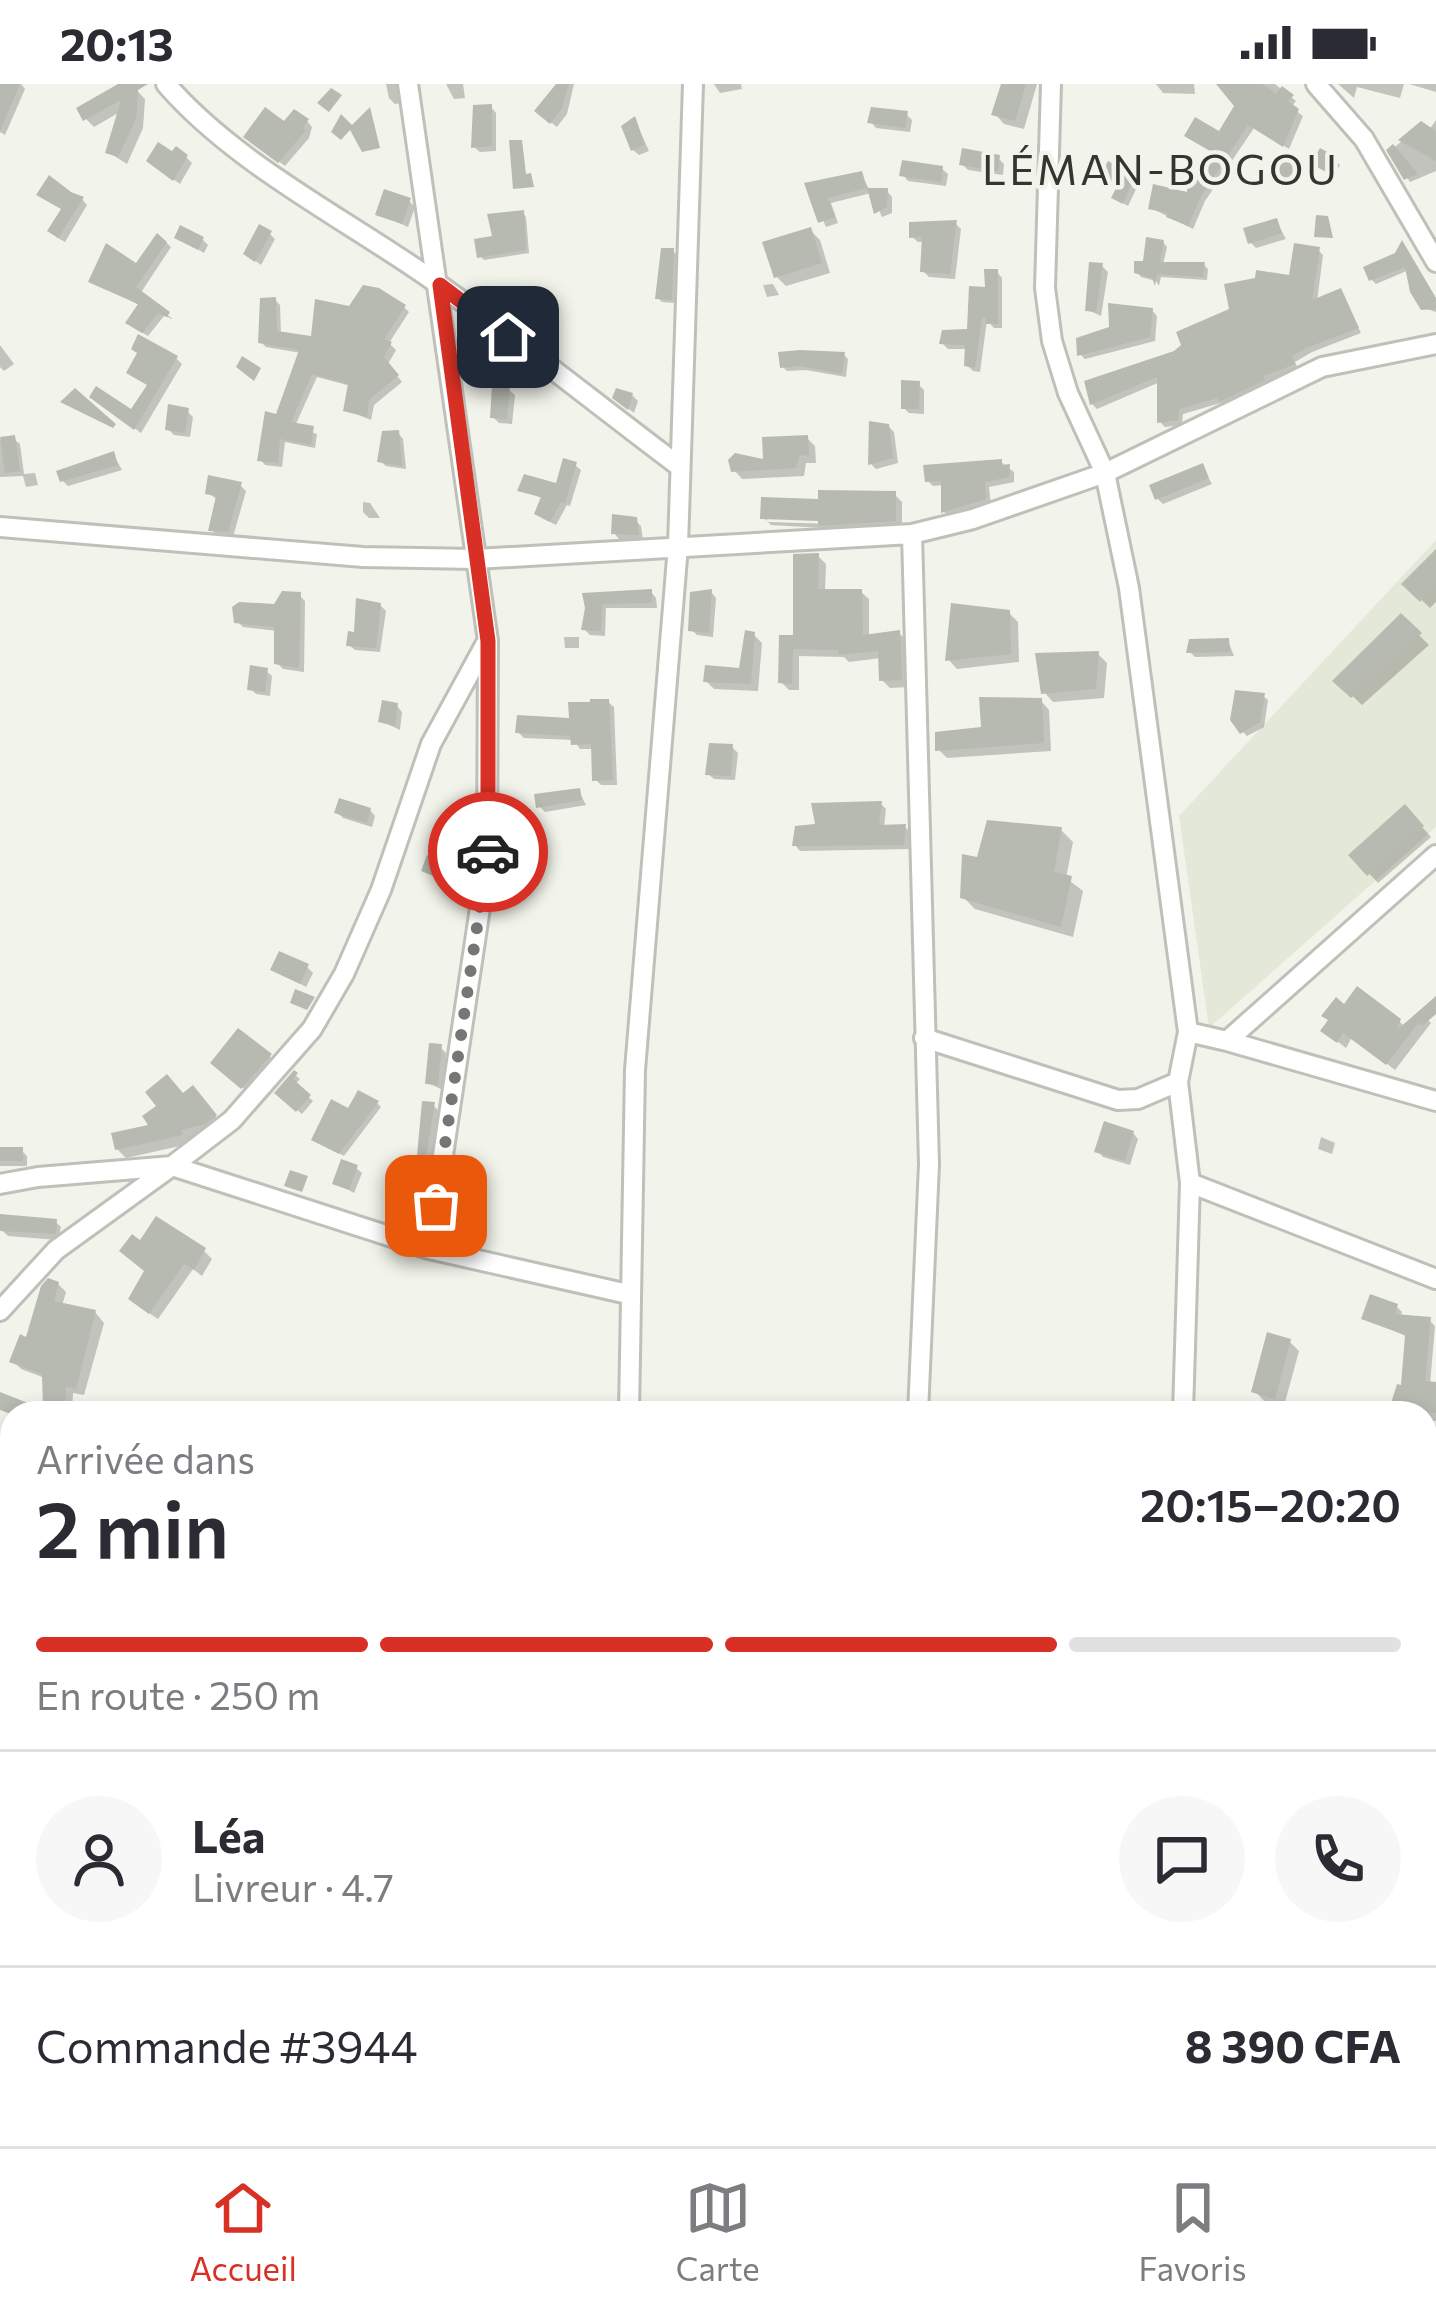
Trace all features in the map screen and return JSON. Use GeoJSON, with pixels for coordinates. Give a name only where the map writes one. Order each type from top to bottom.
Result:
{"type":"FeatureCollection","features":[{"type":"Feature","properties":{"kind":"street"},"geometry":{"type":"LineString","coordinates":[[166,84],[191,112],[251,158],[440,285],[679,466]]}},
{"type":"Feature","properties":{"kind":"street"},"geometry":{"type":"LineString","coordinates":[[408,84],[488,641],[488,861],[429,1249]]}},
{"type":"Feature","properties":{"kind":"street"},"geometry":{"type":"LineString","coordinates":[[628,1401],[635,1070],[677,546],[693,84]]}},
{"type":"Feature","properties":{"kind":"street"},"geometry":{"type":"LineString","coordinates":[[1052,84],[1045,288],[1052,341],[1068,393],[1105,473],[1129,588],[1188,1032],[1178,1082],[1190,1183],[1183,1401]]}},
{"type":"Feature","properties":{"kind":"street"},"geometry":{"type":"LineString","coordinates":[[1316,84],[1364,139],[1436,262]]}},
{"type":"Feature","properties":{"kind":"street"},"geometry":{"type":"LineString","coordinates":[[0,526],[363,557],[476,559],[912,534],[974,519],[1105,473],[1322,367],[1436,344]]}},
{"type":"Feature","properties":{"kind":"street"},"geometry":{"type":"LineString","coordinates":[[912,534],[929,1164],[919,1401]]}},
{"type":"Feature","properties":{"kind":"street"},"geometry":{"type":"LineString","coordinates":[[0,1311],[56,1250],[232,1120],[312,1030],[362,939],[431,744],[488,641]]}},
{"type":"Feature","properties":{"kind":"street"},"geometry":{"type":"LineString","coordinates":[[1227,1041],[1436,855]]}},
{"type":"Feature","properties":{"kind":"street"},"geometry":{"type":"LineString","coordinates":[[1188,1032],[1436,1101]]}},
{"type":"Feature","properties":{"kind":"street"},"geometry":{"type":"LineString","coordinates":[[924,1038],[1118,1100],[1138,1100],[1178,1082]]}},
{"type":"Feature","properties":{"kind":"street"},"geometry":{"type":"LineString","coordinates":[[0,1184],[172,1166],[429,1249],[628,1294]]}},
{"type":"Feature","properties":{"kind":"street"},"geometry":{"type":"LineString","coordinates":[[1190,1183],[1436,1279]]}},
{"type":"Feature","properties":{"kind":"shaded area"},"geometry":{"type":"Polygon","coordinates":[[[1436,540],[1436,827],[1209,1028],[1179,816],[1436,540]]]}},
{"type":"Feature","properties":{"kind":"building"},"geometry":{"type":"Polygon","coordinates":[[[0,84],[20,84],[0,131],[0,84]]]}},
{"type":"Feature","properties":{"kind":"building"},"geometry":{"type":"Polygon","coordinates":[[[118,84],[148,84],[138,90],[136,119],[118,157],[105,153],[121,100],[83,121],[76,108],[118,84]]]}},
{"type":"Feature","properties":{"kind":"building"},"geometry":{"type":"Polygon","coordinates":[[[556,84],[568,84],[562,108],[550,124],[534,111],[556,84]]]}},
{"type":"Feature","properties":{"kind":"building"},"geometry":{"type":"Polygon","coordinates":[[[1001,84],[1026,84],[1015,121],[991,115],[1001,84]]]}},
{"type":"Feature","properties":{"kind":"building"},"geometry":{"type":"Polygon","coordinates":[[[1216,84],[1262,84],[1276,94],[1282,86],[1294,95],[1288,101],[1299,109],[1283,147],[1248,125],[1201,196],[1188,226],[1166,217],[1168,213],[1148,209],[1153,184],[1187,192],[1210,151],[1184,136],[1195,117],[1219,131],[1234,106],[1216,84]]]}},
{"type":"Feature","properties":{"kind":"building"},"geometry":{"type":"Polygon","coordinates":[[[331,88],[342,95],[329,112],[317,103],[331,88]]]}},
{"type":"Feature","properties":{"kind":"building"},"geometry":{"type":"Polygon","coordinates":[[[492,104],[492,146],[471,148],[473,105],[492,104]]]}},
{"type":"Feature","properties":{"kind":"building"},"geometry":{"type":"Polygon","coordinates":[[[265,107],[284,121],[294,109],[309,119],[306,130],[278,163],[243,137],[265,107]]]}},
{"type":"Feature","properties":{"kind":"building"},"geometry":{"type":"Polygon","coordinates":[[[370,107],[380,148],[362,152],[350,130],[341,140],[331,132],[341,114],[352,125],[370,107]]]}},
{"type":"Feature","properties":{"kind":"building"},"geometry":{"type":"Polygon","coordinates":[[[871,107],[908,111],[905,128],[867,123],[871,107]]]}},
{"type":"Feature","properties":{"kind":"building"},"geometry":{"type":"Polygon","coordinates":[[[635,116],[645,145],[631,151],[621,126],[635,116]]]}},
{"type":"Feature","properties":{"kind":"building"},"geometry":{"type":"Polygon","coordinates":[[[1421,121],[1436,131],[1436,161],[1398,140],[1421,121]]]}},
{"type":"Feature","properties":{"kind":"building"},"geometry":{"type":"Polygon","coordinates":[[[509,140],[522,140],[526,174],[531,173],[534,187],[513,189],[509,140]]]}},
{"type":"Feature","properties":{"kind":"building"},"geometry":{"type":"Polygon","coordinates":[[[158,142],[188,155],[173,181],[146,161],[158,142]]]}},
{"type":"Feature","properties":{"kind":"building"},"geometry":{"type":"Polygon","coordinates":[[[1393,144],[1418,174],[1404,180],[1386,150],[1393,144]]]}},
{"type":"Feature","properties":{"kind":"building"},"geometry":{"type":"Polygon","coordinates":[[[962,148],[1000,155],[998,171],[959,165],[962,148]]]}},
{"type":"Feature","properties":{"kind":"building"},"geometry":{"type":"Polygon","coordinates":[[[1320,148],[1337,157],[1328,173],[1311,164],[1320,148]]]}},
{"type":"Feature","properties":{"kind":"building"},"geometry":{"type":"Polygon","coordinates":[[[1283,154],[1297,168],[1284,180],[1270,166],[1283,154]]]}},
{"type":"Feature","properties":{"kind":"building"},"geometry":{"type":"Polygon","coordinates":[[[902,160],[943,166],[941,182],[899,176],[902,160]]]}},
{"type":"Feature","properties":{"kind":"building"},"geometry":{"type":"Polygon","coordinates":[[[1108,161],[1136,172],[1123,204],[1111,198],[1117,186],[1099,177],[1108,161]]]}},
{"type":"Feature","properties":{"kind":"building"},"geometry":{"type":"Polygon","coordinates":[[[862,171],[867,188],[828,198],[835,217],[818,223],[804,183],[862,171]]]}},
{"type":"Feature","properties":{"kind":"building"},"geometry":{"type":"Polygon","coordinates":[[[49,175],[84,197],[58,238],[47,231],[61,209],[36,195],[49,175]]]}},
{"type":"Feature","properties":{"kind":"building"},"geometry":{"type":"Polygon","coordinates":[[[867,188],[888,188],[887,207],[874,214],[867,188]]]}},
{"type":"Feature","properties":{"kind":"building"},"geometry":{"type":"Polygon","coordinates":[[[384,189],[411,198],[402,224],[375,215],[384,189]]]}},
{"type":"Feature","properties":{"kind":"building"},"geometry":{"type":"Polygon","coordinates":[[[524,210],[526,250],[477,258],[474,239],[492,236],[487,214],[524,210]]]}},
{"type":"Feature","properties":{"kind":"building"},"geometry":{"type":"Polygon","coordinates":[[[1316,215],[1328,216],[1333,238],[1314,237],[1316,215]]]}},
{"type":"Feature","properties":{"kind":"building"},"geometry":{"type":"Polygon","coordinates":[[[1277,218],[1282,233],[1248,244],[1243,228],[1277,218]]]}},
{"type":"Feature","properties":{"kind":"building"},"geometry":{"type":"Polygon","coordinates":[[[957,220],[950,274],[920,272],[922,237],[909,238],[909,222],[957,220]]]}},
{"type":"Feature","properties":{"kind":"building"},"geometry":{"type":"Polygon","coordinates":[[[259,224],[272,231],[255,262],[243,254],[259,224]]]}},
{"type":"Feature","properties":{"kind":"building"},"geometry":{"type":"Polygon","coordinates":[[[180,225],[204,237],[198,250],[174,238],[180,225]]]}},
{"type":"Feature","properties":{"kind":"building"},"geometry":{"type":"Polygon","coordinates":[[[811,227],[822,263],[774,278],[762,242],[811,227]]]}},
{"type":"Feature","properties":{"kind":"building"},"geometry":{"type":"Polygon","coordinates":[[[157,233],[167,242],[136,287],[170,312],[167,317],[158,313],[142,333],[125,323],[138,304],[88,282],[106,243],[136,263],[157,233]]]}},
{"type":"Feature","properties":{"kind":"building"},"geometry":{"type":"Polygon","coordinates":[[[1146,237],[1164,240],[1160,262],[1205,262],[1203,277],[1157,274],[1155,286],[1152,278],[1134,273],[1134,261],[1143,261],[1146,237]]]}},
{"type":"Feature","properties":{"kind":"building"},"geometry":{"type":"Polygon","coordinates":[[[1402,240],[1436,298],[1436,309],[1421,310],[1410,292],[1405,267],[1369,281],[1363,267],[1395,253],[1402,240]]]}},
{"type":"Feature","properties":{"kind":"building"},"geometry":{"type":"Polygon","coordinates":[[[1294,243],[1320,247],[1312,300],[1341,288],[1359,328],[1306,348],[1292,356],[1295,364],[1219,402],[1218,398],[1179,409],[1178,420],[1157,423],[1157,377],[1090,405],[1084,381],[1174,351],[1181,345],[1176,332],[1229,309],[1224,284],[1255,278],[1256,270],[1289,275],[1294,243]]]}},
{"type":"Feature","properties":{"kind":"building"},"geometry":{"type":"Polygon","coordinates":[[[661,248],[674,248],[672,300],[655,299],[661,248]]]}},
{"type":"Feature","properties":{"kind":"building"},"geometry":{"type":"Polygon","coordinates":[[[1089,262],[1103,263],[1096,312],[1085,311],[1089,262]]]}},
{"type":"Feature","properties":{"kind":"building"},"geometry":{"type":"Polygon","coordinates":[[[984,269],[998,269],[998,324],[986,324],[986,317],[982,318],[975,368],[964,366],[965,345],[939,344],[942,330],[967,329],[969,286],[985,287],[984,269]]]}},
{"type":"Feature","properties":{"kind":"building"},"geometry":{"type":"Polygon","coordinates":[[[363,285],[379,288],[406,305],[384,339],[392,342],[384,357],[399,375],[369,400],[367,417],[343,411],[348,384],[312,374],[291,422],[314,426],[311,445],[280,439],[278,463],[257,461],[265,411],[276,414],[299,350],[258,343],[260,298],[276,297],[277,331],[311,336],[315,299],[349,306],[363,285]]]}},
{"type":"Feature","properties":{"kind":"building"},"geometry":{"type":"Polygon","coordinates":[[[1108,303],[1153,308],[1150,337],[1077,356],[1076,338],[1109,327],[1108,303]]]}},
{"type":"Feature","properties":{"kind":"building"},"geometry":{"type":"Polygon","coordinates":[[[138,334],[178,356],[134,430],[89,397],[96,386],[131,409],[147,385],[126,373],[137,353],[131,349],[138,334]]]}},
{"type":"Feature","properties":{"kind":"building"},"geometry":{"type":"Polygon","coordinates":[[[778,352],[845,352],[842,374],[800,366],[780,368],[778,352]]]}},
{"type":"Feature","properties":{"kind":"building"},"geometry":{"type":"Polygon","coordinates":[[[242,356],[261,368],[254,381],[236,367],[242,356]]]}},
{"type":"Feature","properties":{"kind":"building"},"geometry":{"type":"Polygon","coordinates":[[[901,380],[920,381],[919,409],[901,409],[901,380]]]}},
{"type":"Feature","properties":{"kind":"building"},"geometry":{"type":"Polygon","coordinates":[[[492,386],[510,387],[507,419],[490,418],[492,386]]]}},
{"type":"Feature","properties":{"kind":"building"},"geometry":{"type":"Polygon","coordinates":[[[75,388],[116,424],[113,428],[60,402],[75,388]]]}},
{"type":"Feature","properties":{"kind":"building"},"geometry":{"type":"Polygon","coordinates":[[[616,388],[633,393],[628,410],[612,398],[616,388]]]}},
{"type":"Feature","properties":{"kind":"building"},"geometry":{"type":"Polygon","coordinates":[[[168,404],[189,408],[185,433],[165,430],[168,404]]]}},
{"type":"Feature","properties":{"kind":"building"},"geometry":{"type":"Polygon","coordinates":[[[869,421],[889,424],[893,458],[868,465],[869,421]]]}},
{"type":"Feature","properties":{"kind":"building"},"geometry":{"type":"Polygon","coordinates":[[[399,430],[402,466],[377,462],[382,431],[399,430]]]}},
{"type":"Feature","properties":{"kind":"building"},"geometry":{"type":"Polygon","coordinates":[[[15,435],[20,471],[5,473],[0,437],[15,435]]]}},
{"type":"Feature","properties":{"kind":"building"},"geometry":{"type":"Polygon","coordinates":[[[808,435],[809,455],[799,456],[796,468],[731,472],[728,460],[735,453],[763,459],[762,437],[808,435]]]}},
{"type":"Feature","properties":{"kind":"building"},"geometry":{"type":"Polygon","coordinates":[[[114,451],[118,465],[60,482],[56,471],[114,451]]]}},
{"type":"Feature","properties":{"kind":"building"},"geometry":{"type":"Polygon","coordinates":[[[563,458],[577,462],[565,503],[561,502],[550,522],[534,514],[541,497],[517,491],[524,474],[556,483],[563,458]]]}},
{"type":"Feature","properties":{"kind":"building"},"geometry":{"type":"Polygon","coordinates":[[[1002,459],[1002,465],[1010,464],[1009,477],[985,482],[986,499],[941,513],[941,481],[925,482],[923,465],[1002,459]]]}},
{"type":"Feature","properties":{"kind":"building"},"geometry":{"type":"Polygon","coordinates":[[[1203,463],[1209,478],[1155,500],[1149,485],[1203,463]]]}},
{"type":"Feature","properties":{"kind":"building"},"geometry":{"type":"Polygon","coordinates":[[[208,475],[242,482],[228,532],[208,531],[216,496],[205,494],[208,475]]]}},
{"type":"Feature","properties":{"kind":"building"},"geometry":{"type":"Polygon","coordinates":[[[818,490],[896,491],[896,521],[818,526],[818,521],[760,519],[761,497],[818,499],[818,490]]]}},
{"type":"Feature","properties":{"kind":"building"},"geometry":{"type":"Polygon","coordinates":[[[612,514],[637,517],[639,535],[611,534],[612,514]]]}},
{"type":"Feature","properties":{"kind":"building"},"geometry":{"type":"Polygon","coordinates":[[[1436,549],[1436,586],[1420,602],[1401,584],[1436,549]]]}},
{"type":"Feature","properties":{"kind":"building"},"geometry":{"type":"Polygon","coordinates":[[[819,553],[818,589],[862,589],[863,635],[900,630],[902,680],[879,681],[878,651],[838,655],[839,650],[793,649],[792,684],[778,683],[779,635],[793,635],[793,554],[819,553]]]}},
{"type":"Feature","properties":{"kind":"building"},"geometry":{"type":"Polygon","coordinates":[[[652,589],[652,603],[602,604],[601,631],[581,630],[582,593],[652,589]]]}},
{"type":"Feature","properties":{"kind":"building"},"geometry":{"type":"Polygon","coordinates":[[[712,589],[709,633],[688,631],[690,592],[712,589]]]}},
{"type":"Feature","properties":{"kind":"building"},"geometry":{"type":"Polygon","coordinates":[[[282,591],[301,592],[299,668],[274,664],[274,627],[234,623],[232,607],[239,602],[274,604],[282,591]]]}},
{"type":"Feature","properties":{"kind":"building"},"geometry":{"type":"Polygon","coordinates":[[[356,598],[381,603],[376,648],[346,646],[348,631],[354,632],[356,598]]]}},
{"type":"Feature","properties":{"kind":"building"},"geometry":{"type":"Polygon","coordinates":[[[951,603],[1010,610],[1011,654],[945,661],[951,603]]]}},
{"type":"Feature","properties":{"kind":"building"},"geometry":{"type":"Polygon","coordinates":[[[1401,613],[1422,633],[1351,698],[1332,681],[1401,613]]]}},
{"type":"Feature","properties":{"kind":"building"},"geometry":{"type":"Polygon","coordinates":[[[745,630],[755,632],[751,684],[703,682],[705,665],[739,668],[745,630]]]}},
{"type":"Feature","properties":{"kind":"building"},"geometry":{"type":"Polygon","coordinates":[[[1229,638],[1230,652],[1186,653],[1189,639],[1229,638]]]}},
{"type":"Feature","properties":{"kind":"building"},"geometry":{"type":"Polygon","coordinates":[[[1099,651],[1096,689],[1041,694],[1035,653],[1099,651]]]}},
{"type":"Feature","properties":{"kind":"building"},"geometry":{"type":"Polygon","coordinates":[[[250,665],[268,668],[265,692],[247,690],[250,665]]]}},
{"type":"Feature","properties":{"kind":"building"},"geometry":{"type":"Polygon","coordinates":[[[1235,690],[1265,693],[1260,722],[1240,734],[1230,720],[1235,690]]]}},
{"type":"Feature","properties":{"kind":"building"},"geometry":{"type":"Polygon","coordinates":[[[979,697],[1042,698],[1044,743],[935,751],[935,732],[981,727],[979,697]]]}},
{"type":"Feature","properties":{"kind":"building"},"geometry":{"type":"Polygon","coordinates":[[[609,699],[613,780],[592,781],[591,744],[571,745],[570,736],[515,733],[517,715],[569,718],[568,702],[609,699]]]}},
{"type":"Feature","properties":{"kind":"building"},"geometry":{"type":"Polygon","coordinates":[[[382,700],[398,703],[395,726],[378,722],[382,700]]]}},
{"type":"Feature","properties":{"kind":"building"},"geometry":{"type":"Polygon","coordinates":[[[709,743],[733,744],[731,776],[705,775],[709,743]]]}},
{"type":"Feature","properties":{"kind":"building"},"geometry":{"type":"Polygon","coordinates":[[[580,788],[582,800],[536,808],[534,794],[580,788]]]}},
{"type":"Feature","properties":{"kind":"building"},"geometry":{"type":"Polygon","coordinates":[[[339,798],[371,808],[367,823],[334,813],[339,798]]]}},
{"type":"Feature","properties":{"kind":"building"},"geometry":{"type":"Polygon","coordinates":[[[882,801],[879,825],[906,824],[904,845],[792,846],[795,826],[815,824],[811,803],[882,801]]]}},
{"type":"Feature","properties":{"kind":"building"},"geometry":{"type":"Polygon","coordinates":[[[1405,804],[1424,826],[1367,876],[1348,855],[1405,804]]]}},
{"type":"Feature","properties":{"kind":"building"},"geometry":{"type":"Polygon","coordinates":[[[987,820],[1062,827],[1054,872],[1072,876],[1061,927],[960,898],[962,854],[977,857],[987,820]]]}},
{"type":"Feature","properties":{"kind":"building"},"geometry":{"type":"Polygon","coordinates":[[[427,855],[455,866],[448,882],[421,871],[427,855]]]}},
{"type":"Feature","properties":{"kind":"building"},"geometry":{"type":"Polygon","coordinates":[[[279,951],[309,964],[300,984],[270,970],[279,951]]]}},
{"type":"Feature","properties":{"kind":"building"},"geometry":{"type":"Polygon","coordinates":[[[1357,986],[1401,1019],[1397,1030],[1436,996],[1436,1014],[1422,1026],[1419,1022],[1386,1065],[1343,1033],[1337,1043],[1320,1031],[1328,1020],[1321,1016],[1336,997],[1344,1004],[1357,986]]]}},
{"type":"Feature","properties":{"kind":"building"},"geometry":{"type":"Polygon","coordinates":[[[295,989],[315,997],[307,1010],[290,1003],[295,989]]]}},
{"type":"Feature","properties":{"kind":"building"},"geometry":{"type":"Polygon","coordinates":[[[238,1028],[272,1054],[241,1089],[210,1063],[238,1028]]]}},
{"type":"Feature","properties":{"kind":"building"},"geometry":{"type":"Polygon","coordinates":[[[429,1043],[442,1044],[438,1085],[425,1084],[429,1043]]]}},
{"type":"Feature","properties":{"kind":"building"},"geometry":{"type":"Polygon","coordinates":[[[294,1070],[298,1073],[293,1079],[311,1095],[296,1112],[274,1093],[294,1070]]]}},
{"type":"Feature","properties":{"kind":"building"},"geometry":{"type":"Polygon","coordinates":[[[167,1074],[183,1093],[193,1085],[217,1115],[205,1124],[181,1130],[183,1135],[115,1150],[111,1133],[148,1125],[142,1116],[156,1106],[145,1092],[167,1074]]]}},
{"type":"Feature","properties":{"kind":"building"},"geometry":{"type":"Polygon","coordinates":[[[358,1090],[379,1101],[339,1154],[311,1140],[331,1099],[348,1108],[358,1090]]]}},
{"type":"Feature","properties":{"kind":"building"},"geometry":{"type":"Polygon","coordinates":[[[422,1101],[435,1102],[424,1168],[416,1166],[422,1101]]]}},
{"type":"Feature","properties":{"kind":"building"},"geometry":{"type":"Polygon","coordinates":[[[1104,1121],[1134,1131],[1125,1161],[1094,1152],[1104,1121]]]}},
{"type":"Feature","properties":{"kind":"building"},"geometry":{"type":"Polygon","coordinates":[[[0,1147],[23,1147],[23,1161],[0,1161],[0,1147]]]}},
{"type":"Feature","properties":{"kind":"building"},"geometry":{"type":"Polygon","coordinates":[[[341,1159],[358,1165],[349,1190],[332,1184],[341,1159]]]}},
{"type":"Feature","properties":{"kind":"building"},"geometry":{"type":"Polygon","coordinates":[[[290,1170],[308,1176],[302,1192],[284,1186],[290,1170]]]}},
{"type":"Feature","properties":{"kind":"building"},"geometry":{"type":"Polygon","coordinates":[[[0,1214],[57,1219],[56,1234],[0,1231],[0,1214]]]}},
{"type":"Feature","properties":{"kind":"building"},"geometry":{"type":"Polygon","coordinates":[[[156,1216],[206,1248],[194,1270],[184,1264],[149,1314],[128,1299],[144,1271],[119,1251],[132,1234],[140,1240],[156,1216]]]}},
{"type":"Feature","properties":{"kind":"building"},"geometry":{"type":"Polygon","coordinates":[[[48,1278],[59,1282],[54,1301],[96,1310],[76,1389],[66,1387],[65,1401],[43,1401],[42,1374],[9,1362],[20,1334],[26,1337],[41,1286],[48,1278]]]}},
{"type":"Feature","properties":{"kind":"building"},"geometry":{"type":"Polygon","coordinates":[[[1370,1294],[1398,1304],[1395,1314],[1431,1317],[1425,1381],[1436,1382],[1436,1401],[1392,1401],[1397,1384],[1401,1385],[1405,1335],[1361,1319],[1370,1294]]]}},
{"type":"Feature","properties":{"kind":"building"},"geometry":{"type":"Polygon","coordinates":[[[1267,1332],[1291,1339],[1275,1399],[1251,1392],[1267,1332]]]}},
{"type":"Feature","properties":{"kind":"building"},"geometry":{"type":"Polygon","coordinates":[[[0,1392],[23,1401],[0,1401],[0,1392]]]}},
{"type":"Feature","properties":{"kind":"way so far"},"geometry":{"type":"LineString","coordinates":[[436,1206],[488,852]]}},
{"type":"Feature","properties":{"kind":"district","name":"LÉMAN-BOGOU"},"geometry":{"type":"Point","coordinates":[1161,170]}},
{"type":"Feature","properties":{"kind":"route"},"geometry":{"type":"LineString","coordinates":[[488,852],[488,641],[440,285],[508,337]]}}]}
